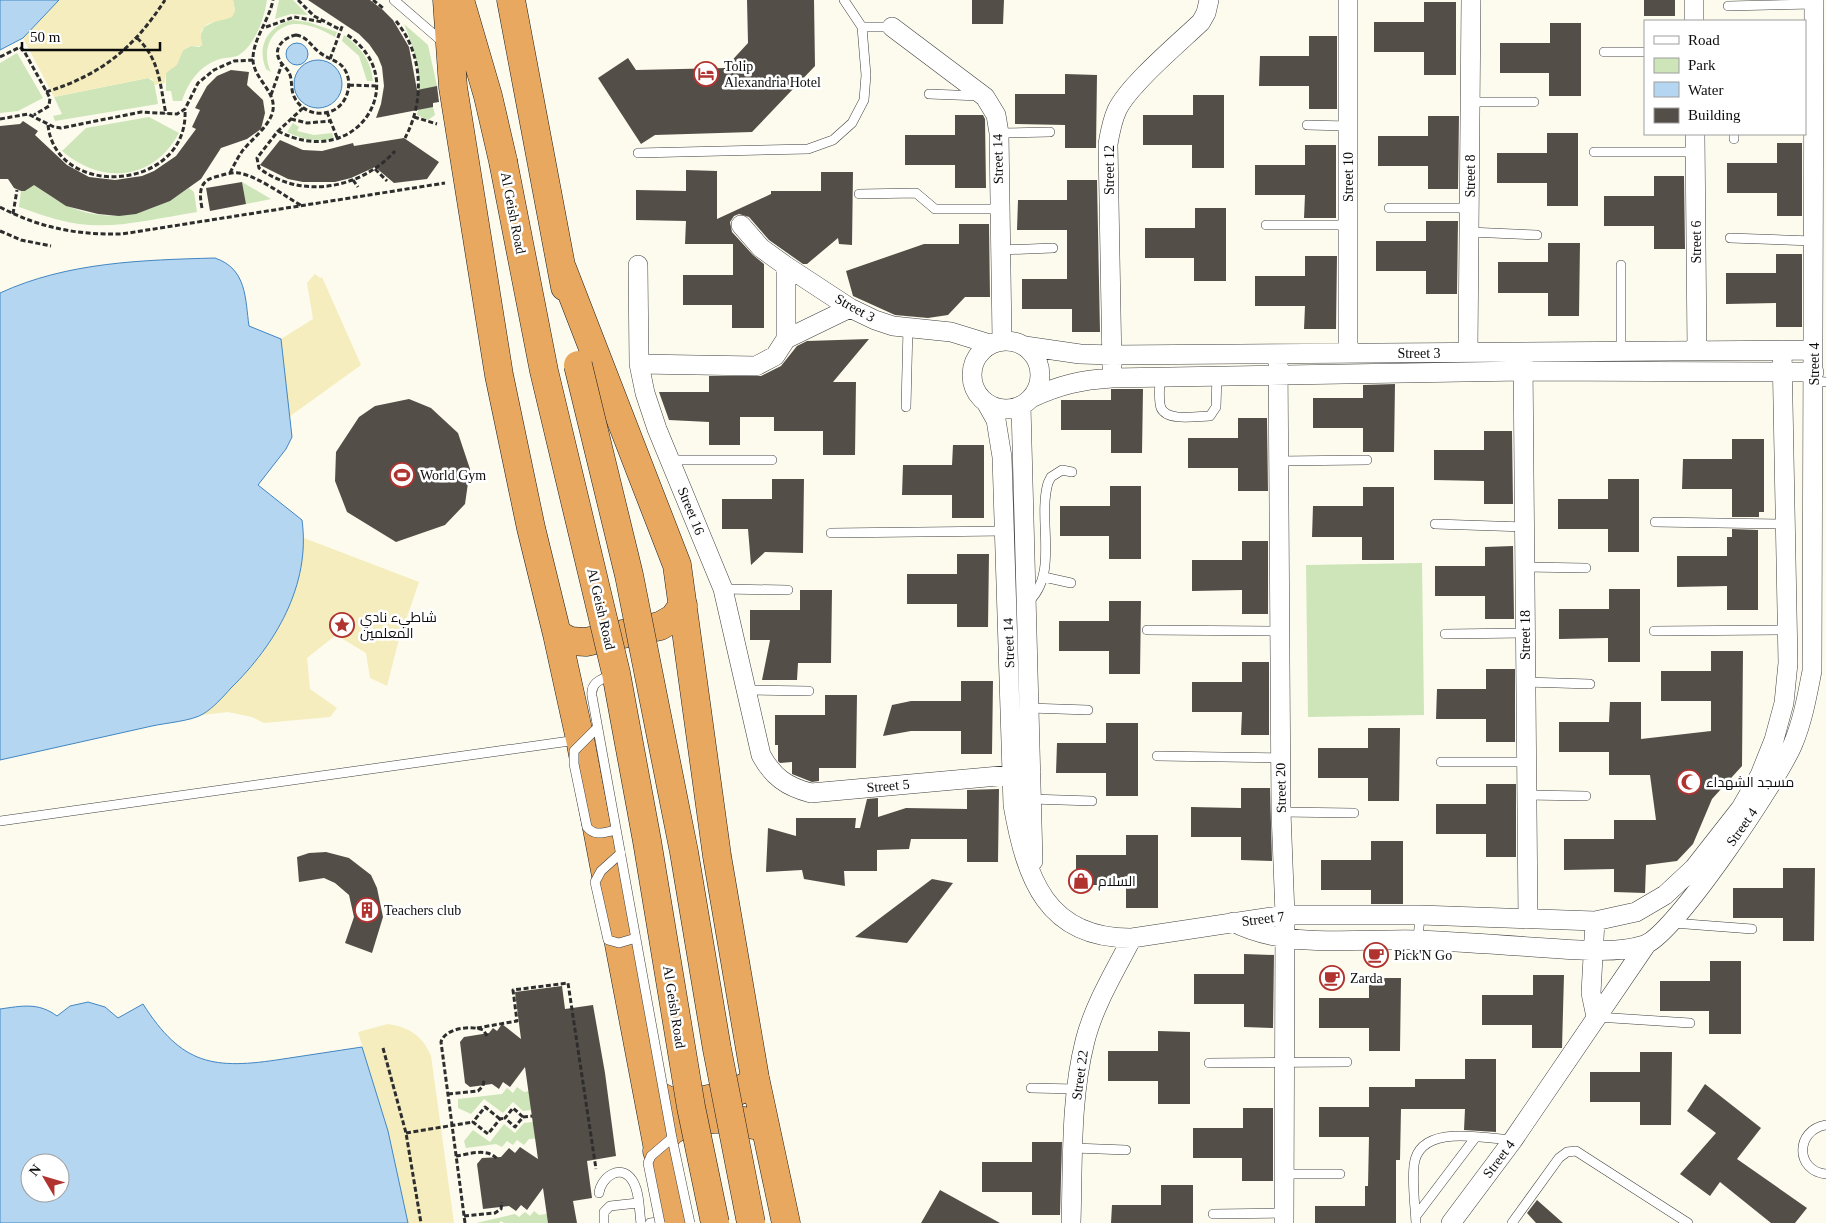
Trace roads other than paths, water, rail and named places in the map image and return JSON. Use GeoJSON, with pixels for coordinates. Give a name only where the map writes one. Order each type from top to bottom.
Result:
{"type":"FeatureCollection","features":[{"type":"Feature","properties":{"kind":"highway"},"geometry":{"type":"LineString","coordinates":[[447,0],[453,87],[499,375],[531,528],[557,634],[589,733],[646,1084],[664,1145]]}},
{"type":"Feature","properties":{"kind":"highway","name":"Al Geish Road"},"geometry":{"type":"LineString","coordinates":[[460,0],[486,88],[503,161],[544,371],[616,673],[648,841],[692,1107],[715,1223]]}},
{"type":"Feature","properties":{"kind":"highway"},"geometry":{"type":"LineString","coordinates":[[511,0],[562,268],[578,365],[629,575],[684,852],[719,1058],[751,1223]]}},
{"type":"Feature","properties":{"kind":"highway"},"geometry":{"type":"LineString","coordinates":[[562,268],[677,565],[717,856],[755,1078],[786,1223]]}},
{"type":"Feature","properties":{"kind":"highway"},"geometry":{"type":"LineString","coordinates":[[557,634],[570,641],[586,642],[660,626],[674,618],[683,605]]}},
{"type":"Feature","properties":{"kind":"highway"},"geometry":{"type":"LineString","coordinates":[[646,1084],[659,1097],[684,1104],[732,1094],[747,1086],[755,1078]]}},
{"type":"Feature","properties":{"kind":"highway"},"geometry":{"type":"LineString","coordinates":[[668,1222],[664,1138],[674,1128],[694,1120],[742,1120],[756,1127],[768,1138]]}},
{"type":"Feature","properties":{"kind":"street","name":"Street 12"},"geometry":{"type":"LineString","coordinates":[[1112,378],[1108,144],[1111,126],[1117,110],[1127,94],[1201,22],[1206,13],[1208,0]]}},
{"type":"Feature","properties":{"kind":"street","name":"Street 10"},"geometry":{"type":"LineString","coordinates":[[1348,0],[1348,353]]}},
{"type":"Feature","properties":{"kind":"street","name":"Street 8"},"geometry":{"type":"LineString","coordinates":[[1468,352],[1471,0]]}},
{"type":"Feature","properties":{"kind":"street"},"geometry":{"type":"LineString","coordinates":[[1694,0],[1694,20]]}},
{"type":"Feature","properties":{"kind":"street","name":"Street 4"},"geometry":{"type":"LineString","coordinates":[[1595,921],[1636,912],[1665,894],[1694,868],[1771,784],[1793,744],[1819,675],[1817,534],[1818,378],[1813,350],[1820,297],[1813,241],[1820,182],[1814,2]]}},
{"type":"Feature","properties":{"kind":"street","name":"Street 14"},"geometry":{"type":"LineString","coordinates":[[892,27],[985,97],[996,115],[999,133],[999,250],[996,342]]}},
{"type":"Feature","properties":{"kind":"street","name":"Street 6"},"geometry":{"type":"LineString","coordinates":[[1695,143],[1697,351]]}},
{"type":"Feature","properties":{"kind":"street","name":"Street 3"},"geometry":{"type":"LineString","coordinates":[[741,225],[761,248],[786,266],[850,308],[875,320],[908,327],[952,332],[996,342]]}},
{"type":"Feature","properties":{"kind":"street","name":"Street 16"},"geometry":{"type":"LineString","coordinates":[[638,265],[639,364],[645,394],[723,589],[761,755]]}},
{"type":"Feature","properties":{"kind":"street"},"geometry":{"type":"LineString","coordinates":[[786,266],[786,339]]}},
{"type":"Feature","properties":{"kind":"street"},"geometry":{"type":"LineString","coordinates":[[639,364],[756,366],[774,356],[786,339],[850,308]]}},
{"type":"Feature","properties":{"kind":"street"},"geometry":{"type":"LineString","coordinates":[[1014,341],[1025,346],[1034,354],[1040,370],[1038,388],[1026,402],[1010,409],[998,408],[987,404],[978,396],[973,385],[971,373],[974,361],[981,351],[996,342],[1014,341]]}},
{"type":"Feature","properties":{"kind":"street","name":"Street 3"},"geometry":{"type":"LineString","coordinates":[[1025,346],[1071,353],[1112,355],[1468,352],[1523,361],[1649,371],[1782,372],[1818,378]]}},
{"type":"Feature","properties":{"kind":"street","name":"Street 4"},"geometry":{"type":"LineString","coordinates":[[1451,1223],[1513,1140],[1646,945],[1673,922],[1747,809],[1774,740],[1784,703],[1788,663],[1782,350]]}},
{"type":"Feature","properties":{"kind":"street","name":"Street 3"},"geometry":{"type":"LineString","coordinates":[[1026,402],[1055,387],[1080,380],[1278,374],[1523,361],[1621,351],[1813,350]]}},
{"type":"Feature","properties":{"kind":"street"},"geometry":{"type":"LineString","coordinates":[[1649,371],[1650,351]]}},
{"type":"Feature","properties":{"kind":"street","name":"Street 20"},"geometry":{"type":"LineString","coordinates":[[1278,354],[1281,812],[1285,915],[1283,1063],[1284,1218]]}},
{"type":"Feature","properties":{"kind":"street","name":"Street 18"},"geometry":{"type":"LineString","coordinates":[[1523,361],[1528,919]]}},
{"type":"Feature","properties":{"kind":"street","name":"Street 14"},"geometry":{"type":"LineString","coordinates":[[1026,402],[1026,604],[1029,708],[1022,773],[1013,805],[1020,843],[1033,882],[1046,903],[1062,919],[1098,936],[1132,938],[1233,922]]}},
{"type":"Feature","properties":{"kind":"street","name":"Street 14"},"geometry":{"type":"LineString","coordinates":[[987,404],[996,420],[1000,438],[1022,773],[1031,800],[1033,882]]}},
{"type":"Feature","properties":{"kind":"street"},"geometry":{"type":"LineString","coordinates":[[1788,663],[1819,675]]}},
{"type":"Feature","properties":{"kind":"street","name":"Street 5"},"geometry":{"type":"LineString","coordinates":[[761,755],[769,770],[781,781],[795,789],[811,793],[1022,773]]}},
{"type":"Feature","properties":{"kind":"street","name":"Street 7"},"geometry":{"type":"LineString","coordinates":[[1233,922],[1285,915],[1420,915],[1595,921]]}},
{"type":"Feature","properties":{"kind":"street"},"geometry":{"type":"LineString","coordinates":[[1595,921],[1590,993],[1596,1017]]}},
{"type":"Feature","properties":{"kind":"street","name":"Street 7"},"geometry":{"type":"LineString","coordinates":[[1233,922],[1258,934],[1284,938],[1418,940],[1593,951]]}},
{"type":"Feature","properties":{"kind":"street","name":"Street 22"},"geometry":{"type":"LineString","coordinates":[[1071,1223],[1076,1089],[1085,1040],[1103,994],[1132,938]]}},
{"type":"Feature","properties":{"kind":"street"},"geometry":{"type":"LineString","coordinates":[[1593,951],[1646,945]]}},
{"type":"Feature","properties":{"kind":"lane"},"geometry":{"type":"LineString","coordinates":[[638,152],[808,148],[833,140],[852,123],[864,100],[866,75],[862,28],[844,0]]}},
{"type":"Feature","properties":{"kind":"lane"},"geometry":{"type":"LineString","coordinates":[[396,1],[449,48]]}},
{"type":"Feature","properties":{"kind":"lane"},"geometry":{"type":"LineString","coordinates":[[1728,6],[1814,2]]}},
{"type":"Feature","properties":{"kind":"lane"},"geometry":{"type":"LineString","coordinates":[[862,28],[892,27]]}},
{"type":"Feature","properties":{"kind":"lane"},"geometry":{"type":"LineString","coordinates":[[1604,52],[1644,52]]}},
{"type":"Feature","properties":{"kind":"lane"},"geometry":{"type":"LineString","coordinates":[[929,94],[985,97]]}},
{"type":"Feature","properties":{"kind":"lane"},"geometry":{"type":"LineString","coordinates":[[1470,102],[1534,102]]}},
{"type":"Feature","properties":{"kind":"lane"},"geometry":{"type":"LineString","coordinates":[[1307,125],[1348,126]]}},
{"type":"Feature","properties":{"kind":"lane"},"geometry":{"type":"LineString","coordinates":[[999,133],[1050,132]]}},
{"type":"Feature","properties":{"kind":"lane"},"geometry":{"type":"LineString","coordinates":[[1594,152],[1695,143]]}},
{"type":"Feature","properties":{"kind":"lane"},"geometry":{"type":"LineString","coordinates":[[859,194],[916,193],[930,207],[940,210],[999,209]]}},
{"type":"Feature","properties":{"kind":"lane"},"geometry":{"type":"LineString","coordinates":[[1389,208],[1470,208]]}},
{"type":"Feature","properties":{"kind":"lane"},"geometry":{"type":"LineString","coordinates":[[1266,225],[1348,225]]}},
{"type":"Feature","properties":{"kind":"lane"},"geometry":{"type":"LineString","coordinates":[[1469,232],[1536,236]]}},
{"type":"Feature","properties":{"kind":"lane"},"geometry":{"type":"LineString","coordinates":[[1730,238],[1813,241]]}},
{"type":"Feature","properties":{"kind":"lane"},"geometry":{"type":"LineString","coordinates":[[999,250],[1053,248]]}},
{"type":"Feature","properties":{"kind":"lane"},"geometry":{"type":"LineString","coordinates":[[1621,265],[1621,351]]}},
{"type":"Feature","properties":{"kind":"lane"},"geometry":{"type":"LineString","coordinates":[[906,407],[908,327]]}},
{"type":"Feature","properties":{"kind":"lane"},"geometry":{"type":"LineString","coordinates":[[1160,377],[1160,406],[1165,413],[1173,416],[1210,416],[1216,407],[1217,376]]}},
{"type":"Feature","properties":{"kind":"lane"},"geometry":{"type":"LineString","coordinates":[[670,460],[772,460]]}},
{"type":"Feature","properties":{"kind":"lane"},"geometry":{"type":"LineString","coordinates":[[1279,461],[1367,460]]}},
{"type":"Feature","properties":{"kind":"lane"},"geometry":{"type":"LineString","coordinates":[[1026,604],[1038,592],[1044,577],[1046,489],[1051,477],[1056,473],[1062,470],[1072,472]]}},
{"type":"Feature","properties":{"kind":"lane"},"geometry":{"type":"LineString","coordinates":[[1655,522],[1785,524]]}},
{"type":"Feature","properties":{"kind":"lane"},"geometry":{"type":"LineString","coordinates":[[1435,524],[1524,527]]}},
{"type":"Feature","properties":{"kind":"lane"},"geometry":{"type":"LineString","coordinates":[[831,533],[1005,531]]}},
{"type":"Feature","properties":{"kind":"lane"},"geometry":{"type":"LineString","coordinates":[[1525,567],[1586,568]]}},
{"type":"Feature","properties":{"kind":"lane"},"geometry":{"type":"LineString","coordinates":[[1044,577],[1071,582]]}},
{"type":"Feature","properties":{"kind":"lane"},"geometry":{"type":"LineString","coordinates":[[723,589],[788,590]]}},
{"type":"Feature","properties":{"kind":"lane"},"geometry":{"type":"LineString","coordinates":[[1147,630],[1280,631]]}},
{"type":"Feature","properties":{"kind":"lane"},"geometry":{"type":"LineString","coordinates":[[1654,631],[1788,630]]}},
{"type":"Feature","properties":{"kind":"lane"},"geometry":{"type":"LineString","coordinates":[[1445,634],[1525,633]]}},
{"type":"Feature","properties":{"kind":"lane"},"geometry":{"type":"LineString","coordinates":[[616,673],[597,681],[592,688],[589,733],[616,830],[636,938],[664,1145]]}},
{"type":"Feature","properties":{"kind":"lane"},"geometry":{"type":"LineString","coordinates":[[1526,682],[1590,684]]}},
{"type":"Feature","properties":{"kind":"lane"},"geometry":{"type":"LineString","coordinates":[[746,690],[808,690]]}},
{"type":"Feature","properties":{"kind":"lane"},"geometry":{"type":"LineString","coordinates":[[1029,708],[1088,710]]}},
{"type":"Feature","properties":{"kind":"lane"},"geometry":{"type":"LineString","coordinates":[[0,821],[589,733]]}},
{"type":"Feature","properties":{"kind":"lane"},"geometry":{"type":"LineString","coordinates":[[589,733],[574,751],[574,764],[587,827],[594,833],[599,834],[616,830]]}},
{"type":"Feature","properties":{"kind":"lane"},"geometry":{"type":"LineString","coordinates":[[1157,756],[1281,758]]}},
{"type":"Feature","properties":{"kind":"lane"},"geometry":{"type":"LineString","coordinates":[[1441,762],[1526,762]]}},
{"type":"Feature","properties":{"kind":"lane"},"geometry":{"type":"LineString","coordinates":[[1526,795],[1586,796]]}},
{"type":"Feature","properties":{"kind":"lane"},"geometry":{"type":"LineString","coordinates":[[1031,800],[1092,801]]}},
{"type":"Feature","properties":{"kind":"lane"},"geometry":{"type":"LineString","coordinates":[[1281,812],[1354,813]]}},
{"type":"Feature","properties":{"kind":"lane"},"geometry":{"type":"LineString","coordinates":[[620,853],[599,875],[595,887],[608,940],[619,943],[636,938]]}},
{"type":"Feature","properties":{"kind":"lane"},"geometry":{"type":"LineString","coordinates":[[1418,940],[1420,915]]}},
{"type":"Feature","properties":{"kind":"lane"},"geometry":{"type":"LineString","coordinates":[[1673,922],[1752,929]]}},
{"type":"Feature","properties":{"kind":"lane"},"geometry":{"type":"LineString","coordinates":[[1596,1017],[1690,1023]]}},
{"type":"Feature","properties":{"kind":"lane"},"geometry":{"type":"LineString","coordinates":[[1209,1063],[1346,1062]]}},
{"type":"Feature","properties":{"kind":"lane"},"geometry":{"type":"LineString","coordinates":[[1030,1088],[1076,1089]]}},
{"type":"Feature","properties":{"kind":"lane"},"geometry":{"type":"LineString","coordinates":[[1826,1125],[1816,1127],[1806,1136],[1802,1150],[1806,1164],[1818,1173],[1826,1174]]}},
{"type":"Feature","properties":{"kind":"lane"},"geometry":{"type":"LineString","coordinates":[[1416,1219],[1414,1164],[1418,1154],[1425,1145],[1434,1139],[1445,1136],[1513,1140]]}},
{"type":"Feature","properties":{"kind":"lane"},"geometry":{"type":"LineString","coordinates":[[1416,1219],[1475,1138]]}},
{"type":"Feature","properties":{"kind":"lane"},"geometry":{"type":"LineString","coordinates":[[1074,1148],[1126,1150]]}},
{"type":"Feature","properties":{"kind":"lane"},"geometry":{"type":"LineString","coordinates":[[1512,1223],[1559,1158],[1567,1152],[1576,1151],[1688,1223]]}},
{"type":"Feature","properties":{"kind":"lane"},"geometry":{"type":"LineString","coordinates":[[599,1193],[602,1181],[606,1177],[617,1173],[623,1174],[633,1181],[641,1223]]}},
{"type":"Feature","properties":{"kind":"lane"},"geometry":{"type":"LineString","coordinates":[[1284,1174],[1340,1174]]}},
{"type":"Feature","properties":{"kind":"lane"},"geometry":{"type":"LineString","coordinates":[[604,1223],[604,1212],[610,1206],[638,1203]]}},
{"type":"Feature","properties":{"kind":"lane"},"geometry":{"type":"LineString","coordinates":[[1213,1214],[1284,1218]]}},
{"type":"Feature","properties":{"kind":"water"},"geometry":{"type":"Polygon","coordinates":[[[0,0],[59,0],[23,38],[0,50],[0,0]]]}},
{"type":"Feature","properties":{"kind":"water"},"geometry":{"type":"Polygon","coordinates":[[[293,43],[301,43],[308,50],[308,58],[301,65],[293,65],[286,58],[286,50],[293,43]]]}},
{"type":"Feature","properties":{"kind":"water"},"geometry":{"type":"Polygon","coordinates":[[[318,60],[327,62],[335,67],[340,75],[342,84],[340,93],[335,101],[327,106],[318,108],[309,106],[301,101],[296,93],[294,84],[296,75],[301,67],[309,62],[318,60]]]}},
{"type":"Feature","properties":{"kind":"water"},"geometry":{"type":"Polygon","coordinates":[[[215,258],[233,269],[239,277],[245,295],[249,326],[281,339],[292,437],[286,449],[258,485],[302,520],[301,568],[286,612],[262,653],[218,702],[203,714],[185,720],[0,760],[0,293],[52,275],[78,269],[133,262],[215,258]]]}},
{"type":"Feature","properties":{"kind":"water"},"geometry":{"type":"Polygon","coordinates":[[[88,1002],[105,1007],[118,1018],[143,1004],[171,1040],[186,1051],[218,1063],[258,1062],[362,1047],[388,1131],[408,1223],[0,1223],[0,1009],[30,1006],[43,1009],[57,1016],[70,1006],[88,1002]]]}},
{"type":"Feature","properties":{"kind":"place","name":"Tolip Alexandria Hotel"},"geometry":{"type":"Point","coordinates":[706,74]}},
{"type":"Feature","properties":{"kind":"place","name":"World Gym"},"geometry":{"type":"Point","coordinates":[402,475]}},
{"type":"Feature","properties":{"kind":"place","name":"شاطيء نادي المعلمين"},"geometry":{"type":"Point","coordinates":[342,625]}},
{"type":"Feature","properties":{"kind":"place","name":"مسجد الشهداء"},"geometry":{"type":"Point","coordinates":[1689,782]}},
{"type":"Feature","properties":{"kind":"place","name":"السلام"},"geometry":{"type":"Point","coordinates":[1081,881]}},
{"type":"Feature","properties":{"kind":"place","name":"Teachers club"},"geometry":{"type":"Point","coordinates":[367,910]}},
{"type":"Feature","properties":{"kind":"place","name":"Pick'N Go"},"geometry":{"type":"Point","coordinates":[1376,955]}},
{"type":"Feature","properties":{"kind":"place","name":"Zarda"},"geometry":{"type":"Point","coordinates":[1332,978]}}]}
